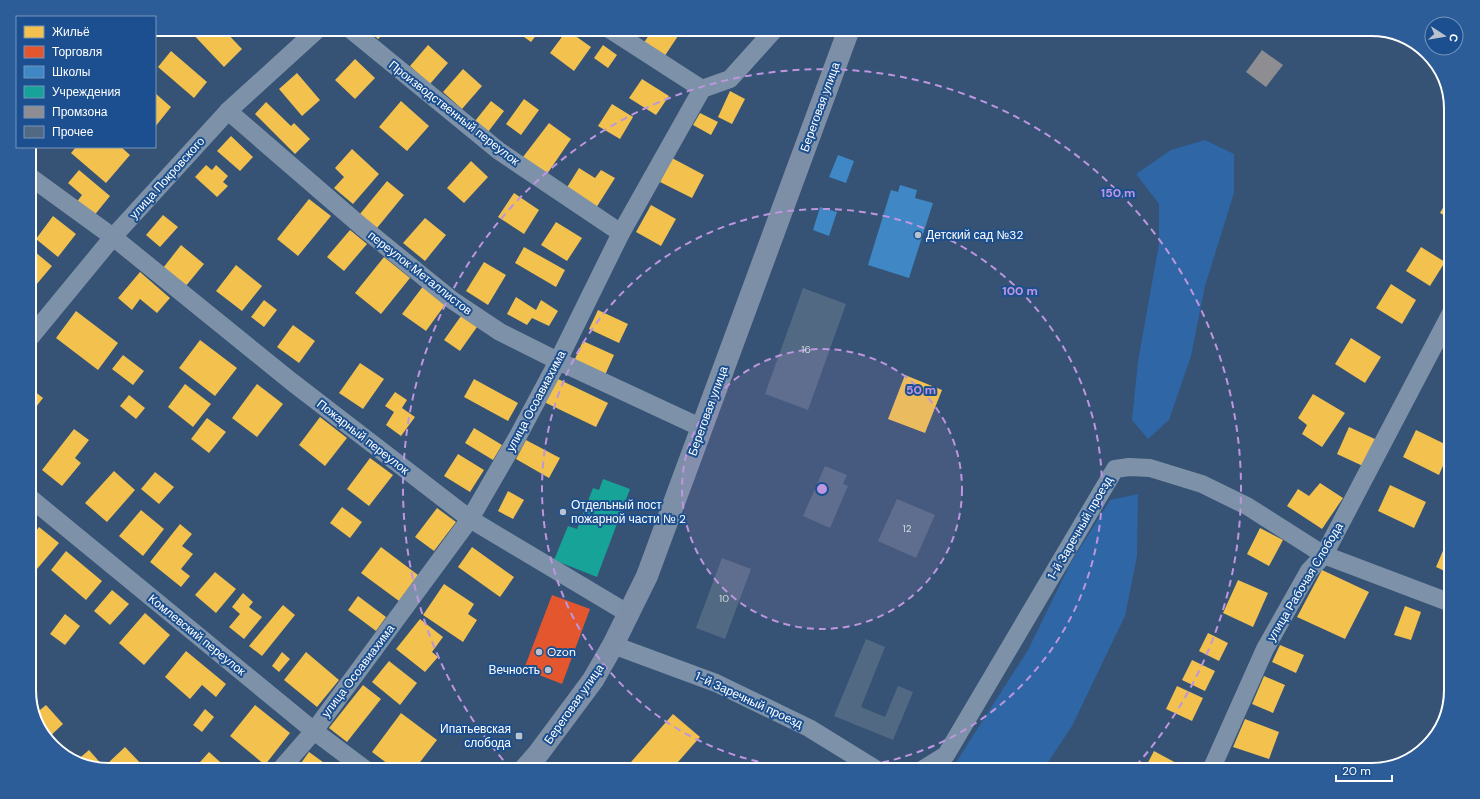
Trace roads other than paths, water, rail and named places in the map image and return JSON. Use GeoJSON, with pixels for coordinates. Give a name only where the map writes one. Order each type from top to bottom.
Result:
{"type":"FeatureCollection","features":[{"type":"Feature","properties":{"kind":"main road","name":"Береговая улица"},"geometry":{"type":"LineString","coordinates":[[530,763],[593,680],[614,645],[647,576],[846,36]]}},
{"type":"Feature","properties":{"kind":"street","name":"улица Покровского"},"geometry":{"type":"LineString","coordinates":[[36,330],[113,237],[228,111],[310,36]]}},
{"type":"Feature","properties":{"kind":"street","name":"Производственный переулок"},"geometry":{"type":"LineString","coordinates":[[359,36],[499,151],[620,233]]}},
{"type":"Feature","properties":{"kind":"street"},"geometry":{"type":"LineString","coordinates":[[620,36],[702,89],[730,79],[769,36]]}},
{"type":"Feature","properties":{"kind":"street","name":"улица Осоавиахима"},"geometry":{"type":"LineString","coordinates":[[286,763],[314,730],[470,520],[558,362],[620,233],[702,89]]}},
{"type":"Feature","properties":{"kind":"street","name":"переулок Металлистов"},"geometry":{"type":"LineString","coordinates":[[228,111],[361,226],[452,300],[500,332],[558,362],[702,428]]}},
{"type":"Feature","properties":{"kind":"street","name":"Пожарный переулок"},"geometry":{"type":"LineString","coordinates":[[36,181],[113,237],[292,382],[470,520],[629,614]]}},
{"type":"Feature","properties":{"kind":"street","name":"улица Рабочая Слобода"},"geometry":{"type":"LineString","coordinates":[[1214,763],[1265,650],[1309,571],[1324,555],[1444,326]]}},
{"type":"Feature","properties":{"kind":"street","name":"1-й Заречный проезд"},"geometry":{"type":"LineString","coordinates":[[933,763],[946,755],[1115,469],[1129,467],[1150,468],[1202,484],[1247,506],[1324,555],[1444,600]]}},
{"type":"Feature","properties":{"kind":"street","name":"Комлевский переулок"},"geometry":{"type":"LineString","coordinates":[[36,503],[314,730],[357,763]]}},
{"type":"Feature","properties":{"kind":"street","name":"1-й Заречный проезд"},"geometry":{"type":"LineString","coordinates":[[614,645],[716,683],[808,728],[866,763]]}},
{"type":"Feature","properties":{"kind":"place","name":"Детский сад №32"},"geometry":{"type":"Point","coordinates":[918,235]}},
{"type":"Feature","properties":{"kind":"place","name":"Отдельный пост пожарной части № 2"},"geometry":{"type":"Point","coordinates":[563,512]}},
{"type":"Feature","properties":{"kind":"place","name":"Ozon"},"geometry":{"type":"Point","coordinates":[539,652]}},
{"type":"Feature","properties":{"kind":"place","name":"Вечность"},"geometry":{"type":"Point","coordinates":[548,670]}},
{"type":"Feature","properties":{"kind":"place","name":"Ипатьевская слобода"},"geometry":{"type":"Point","coordinates":[519,736]}}]}
